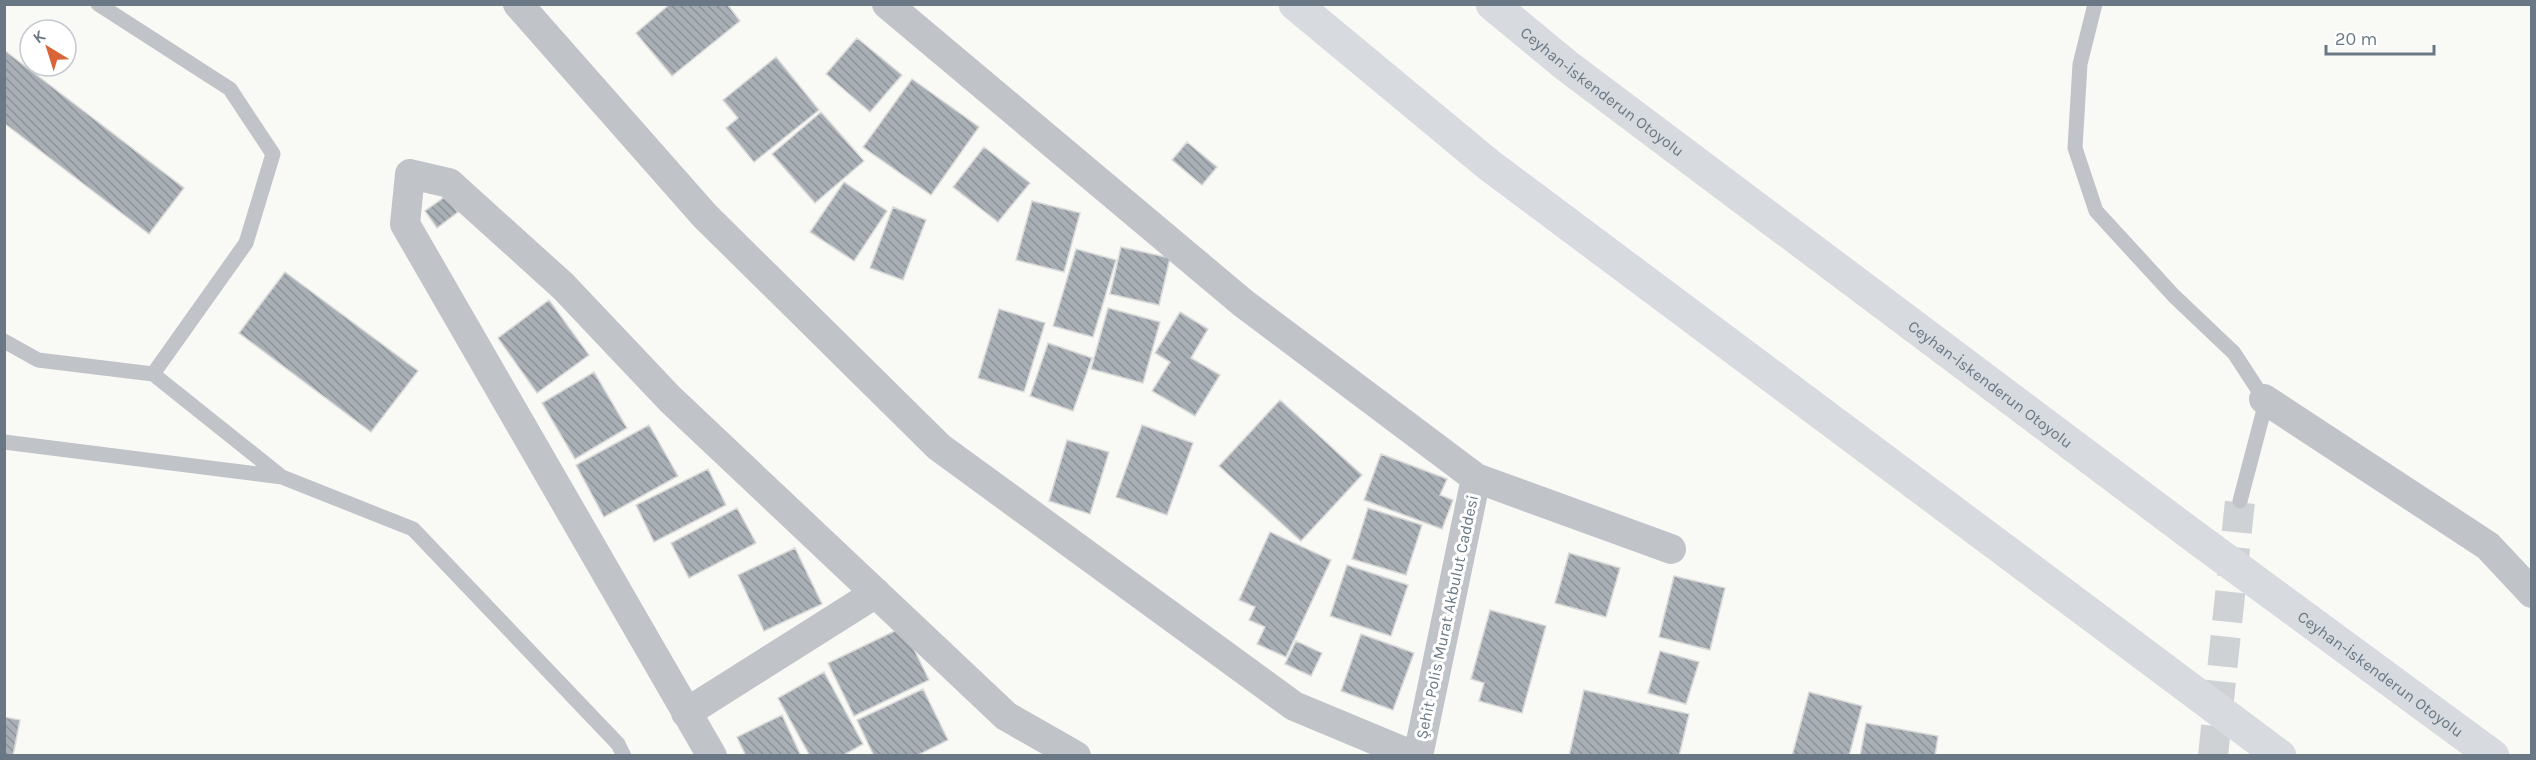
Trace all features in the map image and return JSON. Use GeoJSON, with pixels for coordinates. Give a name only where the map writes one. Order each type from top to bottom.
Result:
{"type":"FeatureCollection","features":[{"type":"Feature","properties":{"kind":"highway"},"geometry":{"type":"LineString","coordinates":[[1295,4],[1489,165],[2280,756]]}},
{"type":"Feature","properties":{"kind":"highway","name":"Ceyhan-İskenderun Otoyolu"},"geometry":{"type":"LineString","coordinates":[[1492,4],[1586,80],[2191,534],[2493,756]]}},
{"type":"Feature","properties":{"kind":"street"},"geometry":{"type":"LineString","coordinates":[[518,4],[705,216],[939,447],[1294,706],[1416,756]]}},
{"type":"Feature","properties":{"kind":"street"},"geometry":{"type":"LineString","coordinates":[[887,4],[1243,303],[1476,478],[1671,549]]}},
{"type":"Feature","properties":{"kind":"street"},"geometry":{"type":"LineString","coordinates":[[712,756],[405,224],[410,174],[450,183],[563,286],[670,399],[1005,716],[1076,756]]}},
{"type":"Feature","properties":{"kind":"street"},"geometry":{"type":"LineString","coordinates":[[2264,399],[2488,546],[2532,593]]}},
{"type":"Feature","properties":{"kind":"street","name":"Şehit Polis Murat Akbulut Caddesi"},"geometry":{"type":"LineString","coordinates":[[1416,756],[1476,478]]}},
{"type":"Feature","properties":{"kind":"street"},"geometry":{"type":"LineString","coordinates":[[686,712],[876,593]]}},
{"type":"Feature","properties":{"kind":"lane"},"geometry":{"type":"LineString","coordinates":[[98,4],[230,89],[273,154],[246,243],[153,374]]}},
{"type":"Feature","properties":{"kind":"lane"},"geometry":{"type":"LineString","coordinates":[[2096,4],[2080,64],[2075,148],[2096,210],[2174,296],[2235,352],[2266,402],[2240,501]]}},
{"type":"Feature","properties":{"kind":"lane"},"geometry":{"type":"LineString","coordinates":[[4,341],[38,360],[153,374],[282,477]]}},
{"type":"Feature","properties":{"kind":"lane"},"geometry":{"type":"LineString","coordinates":[[4,442],[282,477],[413,529],[618,744],[624,756]]}},
{"type":"Feature","properties":{"kind":"building"},"geometry":{"type":"Polygon","coordinates":[[[670,4],[727,4],[740,21],[672,76],[636,33],[670,4]]]}},
{"type":"Feature","properties":{"kind":"building"},"geometry":{"type":"Polygon","coordinates":[[[857,38],[902,75],[870,112],[826,74],[857,38]]]}},
{"type":"Feature","properties":{"kind":"building"},"geometry":{"type":"Polygon","coordinates":[[[4,50],[18,61],[18,78],[41,78],[184,188],[149,234],[4,123],[4,50]]]}},
{"type":"Feature","properties":{"kind":"building"},"geometry":{"type":"Polygon","coordinates":[[[776,57],[819,110],[754,162],[726,128],[738,118],[723,100],[776,57]]]}},
{"type":"Feature","properties":{"kind":"building"},"geometry":{"type":"Polygon","coordinates":[[[912,79],[979,127],[931,195],[863,147],[912,79]]]}},
{"type":"Feature","properties":{"kind":"building"},"geometry":{"type":"Polygon","coordinates":[[[821,112],[864,161],[815,203],[772,154],[821,112]]]}},
{"type":"Feature","properties":{"kind":"building"},"geometry":{"type":"Polygon","coordinates":[[[1187,142],[1217,167],[1202,185],[1172,160],[1187,142]]]}},
{"type":"Feature","properties":{"kind":"building"},"geometry":{"type":"Polygon","coordinates":[[[984,147],[1030,183],[998,222],[953,187],[984,147]]]}},
{"type":"Feature","properties":{"kind":"building"},"geometry":{"type":"Polygon","coordinates":[[[844,182],[887,211],[854,261],[810,232],[844,182]]]}},
{"type":"Feature","properties":{"kind":"building"},"geometry":{"type":"Polygon","coordinates":[[[446,196],[458,212],[437,228],[425,211],[446,196]]]}},
{"type":"Feature","properties":{"kind":"building"},"geometry":{"type":"Polygon","coordinates":[[[1032,201],[1080,213],[1064,272],[1016,260],[1032,201]]]}},
{"type":"Feature","properties":{"kind":"building"},"geometry":{"type":"Polygon","coordinates":[[[893,207],[926,220],[903,280],[870,268],[893,207]]]}},
{"type":"Feature","properties":{"kind":"building"},"geometry":{"type":"Polygon","coordinates":[[[1121,247],[1170,258],[1159,305],[1110,294],[1121,247]]]}},
{"type":"Feature","properties":{"kind":"building"},"geometry":{"type":"Polygon","coordinates":[[[1076,249],[1116,260],[1093,337],[1053,326],[1076,249]]]}},
{"type":"Feature","properties":{"kind":"building"},"geometry":{"type":"Polygon","coordinates":[[[285,272],[418,371],[371,432],[239,333],[285,272]]]}},
{"type":"Feature","properties":{"kind":"building"},"geometry":{"type":"Polygon","coordinates":[[[549,300],[589,355],[537,393],[498,338],[549,300]]]}},
{"type":"Feature","properties":{"kind":"building"},"geometry":{"type":"Polygon","coordinates":[[[1108,308],[1160,322],[1143,383],[1091,369],[1108,308]]]}},
{"type":"Feature","properties":{"kind":"building"},"geometry":{"type":"Polygon","coordinates":[[[999,309],[1045,323],[1024,392],[978,378],[999,309]]]}},
{"type":"Feature","properties":{"kind":"building"},"geometry":{"type":"Polygon","coordinates":[[[1180,312],[1208,329],[1191,358],[1220,375],[1195,416],[1152,391],[1170,362],[1155,353],[1180,312]]]}},
{"type":"Feature","properties":{"kind":"building"},"geometry":{"type":"Polygon","coordinates":[[[1048,343],[1092,358],[1073,411],[1030,396],[1048,343]]]}},
{"type":"Feature","properties":{"kind":"building"},"geometry":{"type":"Polygon","coordinates":[[[594,372],[627,428],[575,459],[542,403],[594,372]]]}},
{"type":"Feature","properties":{"kind":"building"},"geometry":{"type":"Polygon","coordinates":[[[1280,400],[1362,475],[1301,541],[1219,466],[1280,400]]]}},
{"type":"Feature","properties":{"kind":"building"},"geometry":{"type":"Polygon","coordinates":[[[649,425],[678,476],[604,517],[576,465],[649,425]]]}},
{"type":"Feature","properties":{"kind":"building"},"geometry":{"type":"Polygon","coordinates":[[[1142,425],[1193,443],[1167,515],[1116,497],[1142,425]]]}},
{"type":"Feature","properties":{"kind":"building"},"geometry":{"type":"Polygon","coordinates":[[[1067,440],[1109,452],[1090,514],[1049,501],[1067,440]]]}},
{"type":"Feature","properties":{"kind":"building"},"geometry":{"type":"Polygon","coordinates":[[[1381,454],[1447,479],[1440,495],[1453,500],[1442,529],[1364,500],[1381,454]]]}},
{"type":"Feature","properties":{"kind":"building"},"geometry":{"type":"Polygon","coordinates":[[[708,469],[726,505],[654,542],[636,505],[708,469]]]}},
{"type":"Feature","properties":{"kind":"building"},"geometry":{"type":"Polygon","coordinates":[[[737,508],[756,543],[689,578],[671,543],[737,508]]]}},
{"type":"Feature","properties":{"kind":"building"},"geometry":{"type":"Polygon","coordinates":[[[1368,508],[1422,525],[1406,575],[1352,559],[1368,508]]]}},
{"type":"Feature","properties":{"kind":"building"},"geometry":{"type":"Polygon","coordinates":[[[1270,532],[1331,560],[1286,657],[1257,644],[1265,627],[1249,620],[1255,607],[1239,600],[1270,532]]]}},
{"type":"Feature","properties":{"kind":"building"},"geometry":{"type":"Polygon","coordinates":[[[795,548],[822,604],[764,631],[738,575],[795,548]]]}},
{"type":"Feature","properties":{"kind":"building"},"geometry":{"type":"Polygon","coordinates":[[[1569,553],[1620,568],[1606,617],[1555,603],[1569,553]]]}},
{"type":"Feature","properties":{"kind":"building"},"geometry":{"type":"Polygon","coordinates":[[[1347,565],[1408,585],[1391,636],[1330,616],[1347,565]]]}},
{"type":"Feature","properties":{"kind":"building"},"geometry":{"type":"Polygon","coordinates":[[[1674,576],[1725,588],[1710,650],[1659,637],[1674,576]]]}},
{"type":"Feature","properties":{"kind":"building"},"geometry":{"type":"Polygon","coordinates":[[[1490,610],[1546,626],[1522,713],[1479,701],[1484,683],[1471,679],[1490,610]]]}},
{"type":"Feature","properties":{"kind":"building"},"geometry":{"type":"Polygon","coordinates":[[[903,627],[929,680],[854,716],[828,663],[903,627]]]}},
{"type":"Feature","properties":{"kind":"building"},"geometry":{"type":"Polygon","coordinates":[[[1361,634],[1414,653],[1393,710],[1341,691],[1361,634]]]}},
{"type":"Feature","properties":{"kind":"building"},"geometry":{"type":"Polygon","coordinates":[[[1296,641],[1322,653],[1311,676],[1285,664],[1296,641]]]}},
{"type":"Feature","properties":{"kind":"building"},"geometry":{"type":"Polygon","coordinates":[[[1660,651],[1699,662],[1686,704],[1648,693],[1660,651]]]}},
{"type":"Feature","properties":{"kind":"building"},"geometry":{"type":"Polygon","coordinates":[[[824,672],[863,744],[842,756],[810,756],[778,698],[824,672]]]}},
{"type":"Feature","properties":{"kind":"building"},"geometry":{"type":"Polygon","coordinates":[[[923,689],[948,740],[916,756],[874,756],[857,720],[923,689]]]}},
{"type":"Feature","properties":{"kind":"building"},"geometry":{"type":"Polygon","coordinates":[[[1584,690],[1689,714],[1679,756],[1569,756],[1584,690]]]}},
{"type":"Feature","properties":{"kind":"building"},"geometry":{"type":"Polygon","coordinates":[[[1809,692],[1862,706],[1849,756],[1792,756],[1809,692]]]}},
{"type":"Feature","properties":{"kind":"building"},"geometry":{"type":"Polygon","coordinates":[[[782,715],[801,756],[746,756],[737,737],[782,715]]]}},
{"type":"Feature","properties":{"kind":"building"},"geometry":{"type":"Polygon","coordinates":[[[4,717],[20,720],[13,756],[4,756],[4,717]]]}},
{"type":"Feature","properties":{"kind":"building"},"geometry":{"type":"Polygon","coordinates":[[[1866,723],[1938,736],[1935,756],[1860,756],[1866,723]]]}},
{"type":"Feature","properties":{"kind":"tunnel"},"geometry":{"type":"LineString","coordinates":[[2213,756],[2240,501]]}}]}
